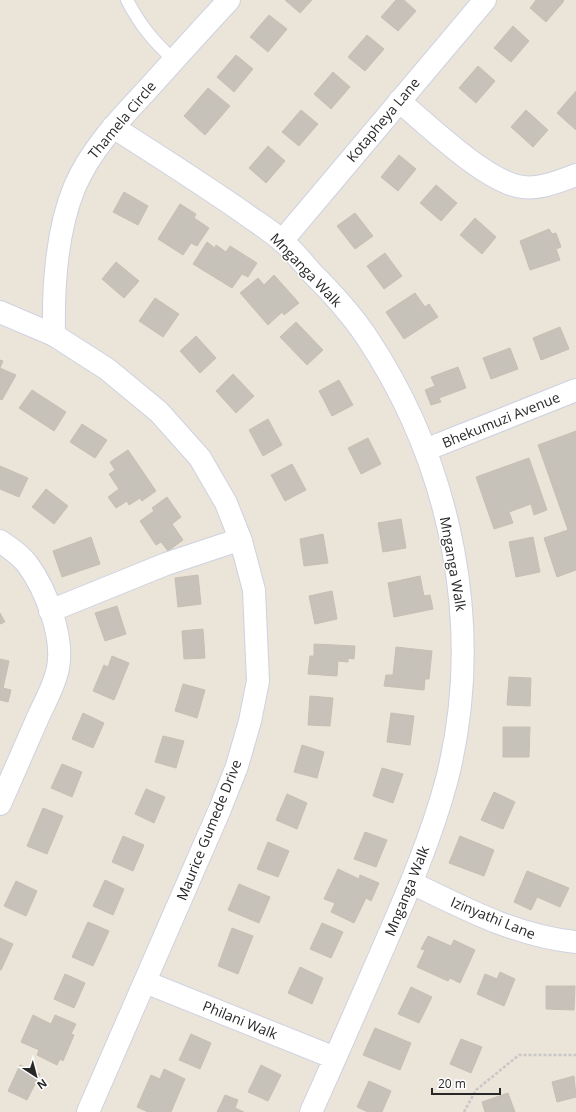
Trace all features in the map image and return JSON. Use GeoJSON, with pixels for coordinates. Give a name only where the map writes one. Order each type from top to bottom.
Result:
{"type":"FeatureCollection","features":[{"type":"Feature","properties":{"kind":"street","name":"Thamela Circle"},"geometry":{"type":"LineString","coordinates":[[54,335],[53,296],[66,212],[75,186],[88,161],[113,127],[228,0]]}},
{"type":"Feature","properties":{"kind":"street","name":"Kotapheya Lane"},"geometry":{"type":"LineString","coordinates":[[282,241],[485,0]]}},
{"type":"Feature","properties":{"kind":"street"},"geometry":{"type":"LineString","coordinates":[[399,101],[469,159],[498,179],[518,186],[540,186],[576,175]]}},
{"type":"Feature","properties":{"kind":"street","name":"Mnganga Walk"},"geometry":{"type":"LineString","coordinates":[[113,127],[203,184],[282,241],[333,294],[364,333],[407,407],[425,450],[443,507],[456,566],[464,631],[462,682],[457,730],[446,781],[412,883],[311,1112]]}},
{"type":"Feature","properties":{"kind":"street","name":"Maurice Gumede Drive"},"geometry":{"type":"LineString","coordinates":[[0,312],[54,335],[107,369],[159,412],[200,458],[226,503],[241,541],[254,590],[258,681],[250,721],[237,766],[220,809],[88,1112]]}},
{"type":"Feature","properties":{"kind":"street","name":"Bhekumuzi Avenue"},"geometry":{"type":"LineString","coordinates":[[425,450],[576,390]]}},
{"type":"Feature","properties":{"kind":"street"},"geometry":{"type":"LineString","coordinates":[[0,541],[27,564],[48,603],[59,646],[58,668],[0,804]]}},
{"type":"Feature","properties":{"kind":"street"},"geometry":{"type":"LineString","coordinates":[[50,611],[166,564],[226,544],[241,541]]}},
{"type":"Feature","properties":{"kind":"street","name":"Izinyathi Lane"},"geometry":{"type":"LineString","coordinates":[[412,883],[467,910],[525,933],[576,942]]}},
{"type":"Feature","properties":{"kind":"street","name":"Philani Walk"},"geometry":{"type":"LineString","coordinates":[[145,982],[335,1058]]}},
{"type":"Feature","properties":{"kind":"lane"},"geometry":{"type":"LineString","coordinates":[[127,0],[140,24],[159,46],[174,60]]}},
{"type":"Feature","properties":{"kind":"path"},"geometry":{"type":"LineString","coordinates":[[464,1112],[476,1090],[519,1055],[576,1055]]}},
{"type":"Feature","properties":{"kind":"building"},"geometry":{"type":"Polygon","coordinates":[[[285,0],[312,0],[300,13],[285,0]]]}},
{"type":"Feature","properties":{"kind":"building"},"geometry":{"type":"Polygon","coordinates":[[[396,0],[404,0],[416,11],[398,31],[381,17],[396,0]]]}},
{"type":"Feature","properties":{"kind":"building"},"geometry":{"type":"Polygon","coordinates":[[[536,0],[564,1],[546,22],[530,8],[536,0]]]}},
{"type":"Feature","properties":{"kind":"building"},"geometry":{"type":"Polygon","coordinates":[[[269,15],[287,29],[268,52],[250,37],[269,15]]]}},
{"type":"Feature","properties":{"kind":"building"},"geometry":{"type":"Polygon","coordinates":[[[513,26],[529,41],[511,62],[494,48],[513,26]]]}},
{"type":"Feature","properties":{"kind":"building"},"geometry":{"type":"Polygon","coordinates":[[[367,35],[384,49],[365,71],[348,57],[367,35]]]}},
{"type":"Feature","properties":{"kind":"building"},"geometry":{"type":"Polygon","coordinates":[[[236,55],[253,69],[234,92],[217,77],[236,55]]]}},
{"type":"Feature","properties":{"kind":"building"},"geometry":{"type":"Polygon","coordinates":[[[478,66],[495,81],[476,103],[459,88],[478,66]]]}},
{"type":"Feature","properties":{"kind":"building"},"geometry":{"type":"Polygon","coordinates":[[[333,72],[350,87],[331,109],[314,94],[333,72]]]}},
{"type":"Feature","properties":{"kind":"building"},"geometry":{"type":"Polygon","coordinates":[[[208,88],[230,106],[205,135],[184,116],[208,88]]]}},
{"type":"Feature","properties":{"kind":"building"},"geometry":{"type":"Polygon","coordinates":[[[576,91],[576,130],[557,113],[576,91]]]}},
{"type":"Feature","properties":{"kind":"building"},"geometry":{"type":"Polygon","coordinates":[[[301,110],[318,124],[299,146],[282,132],[301,110]]]}},
{"type":"Feature","properties":{"kind":"building"},"geometry":{"type":"Polygon","coordinates":[[[526,110],[548,130],[533,147],[511,127],[526,110]]]}},
{"type":"Feature","properties":{"kind":"building"},"geometry":{"type":"Polygon","coordinates":[[[268,146],[285,161],[266,183],[249,168],[268,146]]]}},
{"type":"Feature","properties":{"kind":"building"},"geometry":{"type":"Polygon","coordinates":[[[399,155],[416,169],[398,191],[381,177],[399,155]]]}},
{"type":"Feature","properties":{"kind":"building"},"geometry":{"type":"Polygon","coordinates":[[[436,185],[457,203],[441,221],[420,203],[436,185]]]}},
{"type":"Feature","properties":{"kind":"building"},"geometry":{"type":"Polygon","coordinates":[[[124,192],[148,206],[138,225],[113,212],[124,192]]]}},
{"type":"Feature","properties":{"kind":"building"},"geometry":{"type":"Polygon","coordinates":[[[180,204],[196,214],[194,218],[209,228],[197,246],[191,243],[183,255],[158,239],[180,204]]]}},
{"type":"Feature","properties":{"kind":"building"},"geometry":{"type":"Polygon","coordinates":[[[355,213],[373,236],[355,249],[337,226],[355,213]]]}},
{"type":"Feature","properties":{"kind":"building"},"geometry":{"type":"Polygon","coordinates":[[[475,218],[496,237],[482,254],[460,235],[475,218]]]}},
{"type":"Feature","properties":{"kind":"building"},"geometry":{"type":"Polygon","coordinates":[[[549,229],[552,234],[556,233],[561,247],[556,249],[560,260],[530,270],[520,241],[549,229]]]}},
{"type":"Feature","properties":{"kind":"building"},"geometry":{"type":"Polygon","coordinates":[[[207,242],[215,248],[216,245],[226,252],[230,246],[257,263],[248,277],[242,274],[232,288],[193,264],[207,242]]]}},
{"type":"Feature","properties":{"kind":"building"},"geometry":{"type":"Polygon","coordinates":[[[385,253],[402,276],[384,289],[367,266],[385,253]]]}},
{"type":"Feature","properties":{"kind":"building"},"geometry":{"type":"Polygon","coordinates":[[[116,262],[139,281],[124,298],[102,279],[116,262]]]}},
{"type":"Feature","properties":{"kind":"building"},"geometry":{"type":"Polygon","coordinates":[[[274,275],[299,303],[284,315],[282,312],[268,325],[240,293],[258,278],[264,285],[274,275]]]}},
{"type":"Feature","properties":{"kind":"building"},"geometry":{"type":"Polygon","coordinates":[[[415,293],[425,307],[429,304],[438,317],[404,339],[386,312],[415,293]]]}},
{"type":"Feature","properties":{"kind":"building"},"geometry":{"type":"Polygon","coordinates":[[[155,298],[179,314],[163,337],[139,321],[155,298]]]}},
{"type":"Feature","properties":{"kind":"building"},"geometry":{"type":"Polygon","coordinates":[[[296,322],[323,350],[307,365],[280,337],[296,322]]]}},
{"type":"Feature","properties":{"kind":"building"},"geometry":{"type":"Polygon","coordinates":[[[560,327],[569,349],[541,360],[533,338],[560,327]]]}},
{"type":"Feature","properties":{"kind":"building"},"geometry":{"type":"Polygon","coordinates":[[[196,336],[216,358],[200,373],[180,351],[196,336]]]}},
{"type":"Feature","properties":{"kind":"building"},"geometry":{"type":"Polygon","coordinates":[[[510,348],[518,369],[491,379],[483,358],[510,348]]]}},
{"type":"Feature","properties":{"kind":"building"},"geometry":{"type":"Polygon","coordinates":[[[0,360],[3,361],[0,368],[0,360]]]}},
{"type":"Feature","properties":{"kind":"building"},"geometry":{"type":"Polygon","coordinates":[[[458,367],[466,388],[439,398],[441,402],[431,405],[425,390],[435,386],[431,377],[458,367]]]}},
{"type":"Feature","properties":{"kind":"building"},"geometry":{"type":"Polygon","coordinates":[[[0,368],[16,375],[2,400],[0,399],[0,368]]]}},
{"type":"Feature","properties":{"kind":"building"},"geometry":{"type":"Polygon","coordinates":[[[233,374],[254,396],[236,413],[216,391],[233,374]]]}},
{"type":"Feature","properties":{"kind":"building"},"geometry":{"type":"Polygon","coordinates":[[[339,380],[353,405],[332,416],[319,391],[339,380]]]}},
{"type":"Feature","properties":{"kind":"building"},"geometry":{"type":"Polygon","coordinates":[[[32,390],[66,412],[54,431],[19,408],[32,390]]]}},
{"type":"Feature","properties":{"kind":"building"},"geometry":{"type":"Polygon","coordinates":[[[268,419],[282,445],[263,456],[249,430],[268,419]]]}},
{"type":"Feature","properties":{"kind":"building"},"geometry":{"type":"Polygon","coordinates":[[[82,424],[107,440],[95,458],[70,442],[82,424]]]}},
{"type":"Feature","properties":{"kind":"building"},"geometry":{"type":"Polygon","coordinates":[[[576,431],[576,570],[557,577],[544,538],[568,530],[538,445],[576,431]]]}},
{"type":"Feature","properties":{"kind":"building"},"geometry":{"type":"Polygon","coordinates":[[[368,438],[381,464],[361,474],[348,448],[368,438]]]}},
{"type":"Feature","properties":{"kind":"building"},"geometry":{"type":"Polygon","coordinates":[[[128,450],[156,491],[142,501],[140,498],[129,505],[127,501],[116,508],[108,497],[119,489],[109,474],[115,470],[110,462],[128,450]]]}},
{"type":"Feature","properties":{"kind":"building"},"geometry":{"type":"Polygon","coordinates":[[[529,458],[547,510],[534,515],[531,504],[509,512],[513,523],[494,529],[476,477],[529,458]]]}},
{"type":"Feature","properties":{"kind":"building"},"geometry":{"type":"Polygon","coordinates":[[[292,464],[306,490],[285,501],[271,475],[292,464]]]}},
{"type":"Feature","properties":{"kind":"building"},"geometry":{"type":"Polygon","coordinates":[[[0,466],[28,478],[19,497],[0,489],[0,466]]]}},
{"type":"Feature","properties":{"kind":"building"},"geometry":{"type":"Polygon","coordinates":[[[46,489],[68,506],[54,524],[32,507],[46,489]]]}},
{"type":"Feature","properties":{"kind":"building"},"geometry":{"type":"Polygon","coordinates":[[[167,497],[181,517],[172,524],[183,540],[168,551],[161,542],[156,545],[140,521],[154,511],[152,508],[167,497]]]}},
{"type":"Feature","properties":{"kind":"building"},"geometry":{"type":"Polygon","coordinates":[[[401,519],[406,548],[383,552],[378,523],[401,519]]]}},
{"type":"Feature","properties":{"kind":"building"},"geometry":{"type":"Polygon","coordinates":[[[323,534],[328,563],[304,566],[300,539],[323,534]]]}},
{"type":"Feature","properties":{"kind":"building"},"geometry":{"type":"Polygon","coordinates":[[[91,537],[100,564],[62,577],[53,551],[91,537]]]}},
{"type":"Feature","properties":{"kind":"building"},"geometry":{"type":"Polygon","coordinates":[[[533,537],[540,572],[516,577],[509,542],[533,537]]]}},
{"type":"Feature","properties":{"kind":"building"},"geometry":{"type":"Polygon","coordinates":[[[198,575],[201,604],[178,607],[175,578],[198,575]]]}},
{"type":"Feature","properties":{"kind":"building"},"geometry":{"type":"Polygon","coordinates":[[[420,576],[424,596],[430,595],[433,609],[394,617],[388,583],[420,576]]]}},
{"type":"Feature","properties":{"kind":"building"},"geometry":{"type":"Polygon","coordinates":[[[332,591],[337,619],[315,624],[309,596],[332,591]]]}},
{"type":"Feature","properties":{"kind":"building"},"geometry":{"type":"Polygon","coordinates":[[[117,606],[126,634],[105,641],[95,613],[117,606]]]}},
{"type":"Feature","properties":{"kind":"building"},"geometry":{"type":"Polygon","coordinates":[[[0,613],[5,622],[0,624],[0,613]]]}},
{"type":"Feature","properties":{"kind":"building"},"geometry":{"type":"Polygon","coordinates":[[[203,629],[205,658],[184,659],[182,631],[203,629]]]}},
{"type":"Feature","properties":{"kind":"building"},"geometry":{"type":"Polygon","coordinates":[[[314,644],[355,646],[354,659],[348,658],[348,662],[338,661],[337,676],[308,674],[310,656],[314,656],[314,644]]]}},
{"type":"Feature","properties":{"kind":"building"},"geometry":{"type":"Polygon","coordinates":[[[396,647],[432,651],[429,679],[425,679],[424,690],[384,686],[386,675],[393,675],[396,647]]]}},
{"type":"Feature","properties":{"kind":"building"},"geometry":{"type":"Polygon","coordinates":[[[112,656],[129,663],[114,700],[93,691],[104,665],[108,667],[112,656]]]}},
{"type":"Feature","properties":{"kind":"building"},"geometry":{"type":"Polygon","coordinates":[[[0,659],[9,661],[3,688],[11,690],[8,702],[0,700],[0,659]]]}},
{"type":"Feature","properties":{"kind":"building"},"geometry":{"type":"Polygon","coordinates":[[[509,677],[531,678],[530,706],[507,705],[509,677]]]}},
{"type":"Feature","properties":{"kind":"building"},"geometry":{"type":"Polygon","coordinates":[[[183,684],[205,690],[197,718],[175,711],[183,684]]]}},
{"type":"Feature","properties":{"kind":"building"},"geometry":{"type":"Polygon","coordinates":[[[310,696],[333,698],[330,726],[308,725],[310,696]]]}},
{"type":"Feature","properties":{"kind":"building"},"geometry":{"type":"Polygon","coordinates":[[[83,713],[104,723],[93,748],[72,739],[83,713]]]}},
{"type":"Feature","properties":{"kind":"building"},"geometry":{"type":"Polygon","coordinates":[[[391,713],[414,716],[410,745],[387,742],[391,713]]]}},
{"type":"Feature","properties":{"kind":"building"},"geometry":{"type":"Polygon","coordinates":[[[503,727],[530,727],[529,757],[503,757],[503,727]]]}},
{"type":"Feature","properties":{"kind":"building"},"geometry":{"type":"Polygon","coordinates":[[[163,736],[184,741],[176,768],[155,762],[163,736]]]}},
{"type":"Feature","properties":{"kind":"building"},"geometry":{"type":"Polygon","coordinates":[[[302,745],[324,752],[317,778],[294,772],[302,745]]]}},
{"type":"Feature","properties":{"kind":"building"},"geometry":{"type":"Polygon","coordinates":[[[62,764],[82,772],[72,797],[51,788],[62,764]]]}},
{"type":"Feature","properties":{"kind":"building"},"geometry":{"type":"Polygon","coordinates":[[[382,768],[403,774],[393,803],[373,796],[382,768]]]}},
{"type":"Feature","properties":{"kind":"building"},"geometry":{"type":"Polygon","coordinates":[[[146,789],[165,797],[154,823],[135,814],[146,789]]]}},
{"type":"Feature","properties":{"kind":"building"},"geometry":{"type":"Polygon","coordinates":[[[494,792],[515,802],[503,829],[481,820],[494,792]]]}},
{"type":"Feature","properties":{"kind":"building"},"geometry":{"type":"Polygon","coordinates":[[[287,794],[307,803],[297,829],[276,820],[287,794]]]}},
{"type":"Feature","properties":{"kind":"building"},"geometry":{"type":"Polygon","coordinates":[[[43,808],[63,816],[47,854],[27,846],[43,808]]]}},
{"type":"Feature","properties":{"kind":"building"},"geometry":{"type":"Polygon","coordinates":[[[365,832],[387,840],[376,867],[354,859],[365,832]]]}},
{"type":"Feature","properties":{"kind":"building"},"geometry":{"type":"Polygon","coordinates":[[[123,836],[144,845],[133,871],[112,862],[123,836]]]}},
{"type":"Feature","properties":{"kind":"building"},"geometry":{"type":"Polygon","coordinates":[[[460,836],[494,850],[484,876],[449,863],[460,836]]]}},
{"type":"Feature","properties":{"kind":"building"},"geometry":{"type":"Polygon","coordinates":[[[268,842],[289,851],[278,877],[257,869],[268,842]]]}},
{"type":"Feature","properties":{"kind":"building"},"geometry":{"type":"Polygon","coordinates":[[[338,869],[359,879],[360,875],[379,883],[371,901],[366,898],[354,923],[331,912],[335,903],[324,899],[338,869]]]}},
{"type":"Feature","properties":{"kind":"building"},"geometry":{"type":"Polygon","coordinates":[[[527,871],[569,888],[560,907],[537,897],[531,910],[514,902],[527,871]]]}},
{"type":"Feature","properties":{"kind":"building"},"geometry":{"type":"Polygon","coordinates":[[[105,880],[124,889],[113,915],[93,906],[105,880]]]}},
{"type":"Feature","properties":{"kind":"building"},"geometry":{"type":"Polygon","coordinates":[[[16,881],[37,891],[26,916],[4,906],[16,881]]]}},
{"type":"Feature","properties":{"kind":"building"},"geometry":{"type":"Polygon","coordinates":[[[239,884],[270,897],[259,923],[228,910],[239,884]]]}},
{"type":"Feature","properties":{"kind":"building"},"geometry":{"type":"Polygon","coordinates":[[[88,922],[109,931],[93,966],[72,957],[88,922]]]}},
{"type":"Feature","properties":{"kind":"building"},"geometry":{"type":"Polygon","coordinates":[[[322,923],[343,932],[331,958],[310,949],[322,923]]]}},
{"type":"Feature","properties":{"kind":"building"},"geometry":{"type":"Polygon","coordinates":[[[232,928],[253,936],[238,974],[218,966],[232,928]]]}},
{"type":"Feature","properties":{"kind":"building"},"geometry":{"type":"Polygon","coordinates":[[[428,936],[451,946],[454,940],[475,950],[460,983],[450,978],[448,981],[417,967],[425,950],[421,949],[428,936]]]}},
{"type":"Feature","properties":{"kind":"building"},"geometry":{"type":"Polygon","coordinates":[[[0,938],[13,944],[1,970],[0,970],[0,938]]]}},
{"type":"Feature","properties":{"kind":"building"},"geometry":{"type":"Polygon","coordinates":[[[300,967],[323,978],[312,1004],[288,993],[300,967]]]}},
{"type":"Feature","properties":{"kind":"building"},"geometry":{"type":"Polygon","coordinates":[[[500,972],[515,979],[504,1006],[477,994],[485,974],[497,979],[500,972]]]}},
{"type":"Feature","properties":{"kind":"building"},"geometry":{"type":"Polygon","coordinates":[[[65,974],[85,983],[74,1008],[54,999],[65,974]]]}},
{"type":"Feature","properties":{"kind":"building"},"geometry":{"type":"Polygon","coordinates":[[[546,986],[575,986],[574,1010],[546,1009],[546,986]]]}},
{"type":"Feature","properties":{"kind":"building"},"geometry":{"type":"Polygon","coordinates":[[[411,987],[432,997],[419,1023],[398,1014],[411,987]]]}},
{"type":"Feature","properties":{"kind":"building"},"geometry":{"type":"Polygon","coordinates":[[[33,1015],[51,1024],[55,1015],[76,1024],[71,1034],[74,1035],[63,1061],[60,1059],[57,1065],[37,1055],[39,1050],[21,1042],[33,1015]]]}},
{"type":"Feature","properties":{"kind":"building"},"geometry":{"type":"Polygon","coordinates":[[[375,1028],[411,1043],[400,1070],[363,1055],[375,1028]]]}},
{"type":"Feature","properties":{"kind":"building"},"geometry":{"type":"Polygon","coordinates":[[[191,1034],[211,1043],[200,1069],[179,1060],[191,1034]]]}},
{"type":"Feature","properties":{"kind":"building"},"geometry":{"type":"Polygon","coordinates":[[[461,1039],[482,1047],[471,1073],[450,1064],[461,1039]]]}},
{"type":"Feature","properties":{"kind":"building"},"geometry":{"type":"Polygon","coordinates":[[[20,1065],[40,1074],[27,1100],[8,1091],[20,1065]]]}},
{"type":"Feature","properties":{"kind":"building"},"geometry":{"type":"Polygon","coordinates":[[[261,1065],[281,1075],[268,1101],[248,1092],[261,1065]]]}},
{"type":"Feature","properties":{"kind":"building"},"geometry":{"type":"Polygon","coordinates":[[[164,1069],[185,1079],[171,1112],[148,1112],[137,1107],[151,1075],[160,1079],[164,1069]]]}},
{"type":"Feature","properties":{"kind":"building"},"geometry":{"type":"Polygon","coordinates":[[[574,1076],[576,1097],[557,1102],[552,1082],[574,1076]]]}},
{"type":"Feature","properties":{"kind":"building"},"geometry":{"type":"Polygon","coordinates":[[[369,1081],[391,1091],[382,1112],[368,1112],[357,1107],[369,1081]]]}},
{"type":"Feature","properties":{"kind":"building"},"geometry":{"type":"Polygon","coordinates":[[[508,1093],[515,1112],[485,1112],[482,1102],[508,1093]]]}},
{"type":"Feature","properties":{"kind":"building"},"geometry":{"type":"Polygon","coordinates":[[[225,1095],[238,1100],[235,1108],[244,1112],[217,1112],[225,1095]]]}}]}
